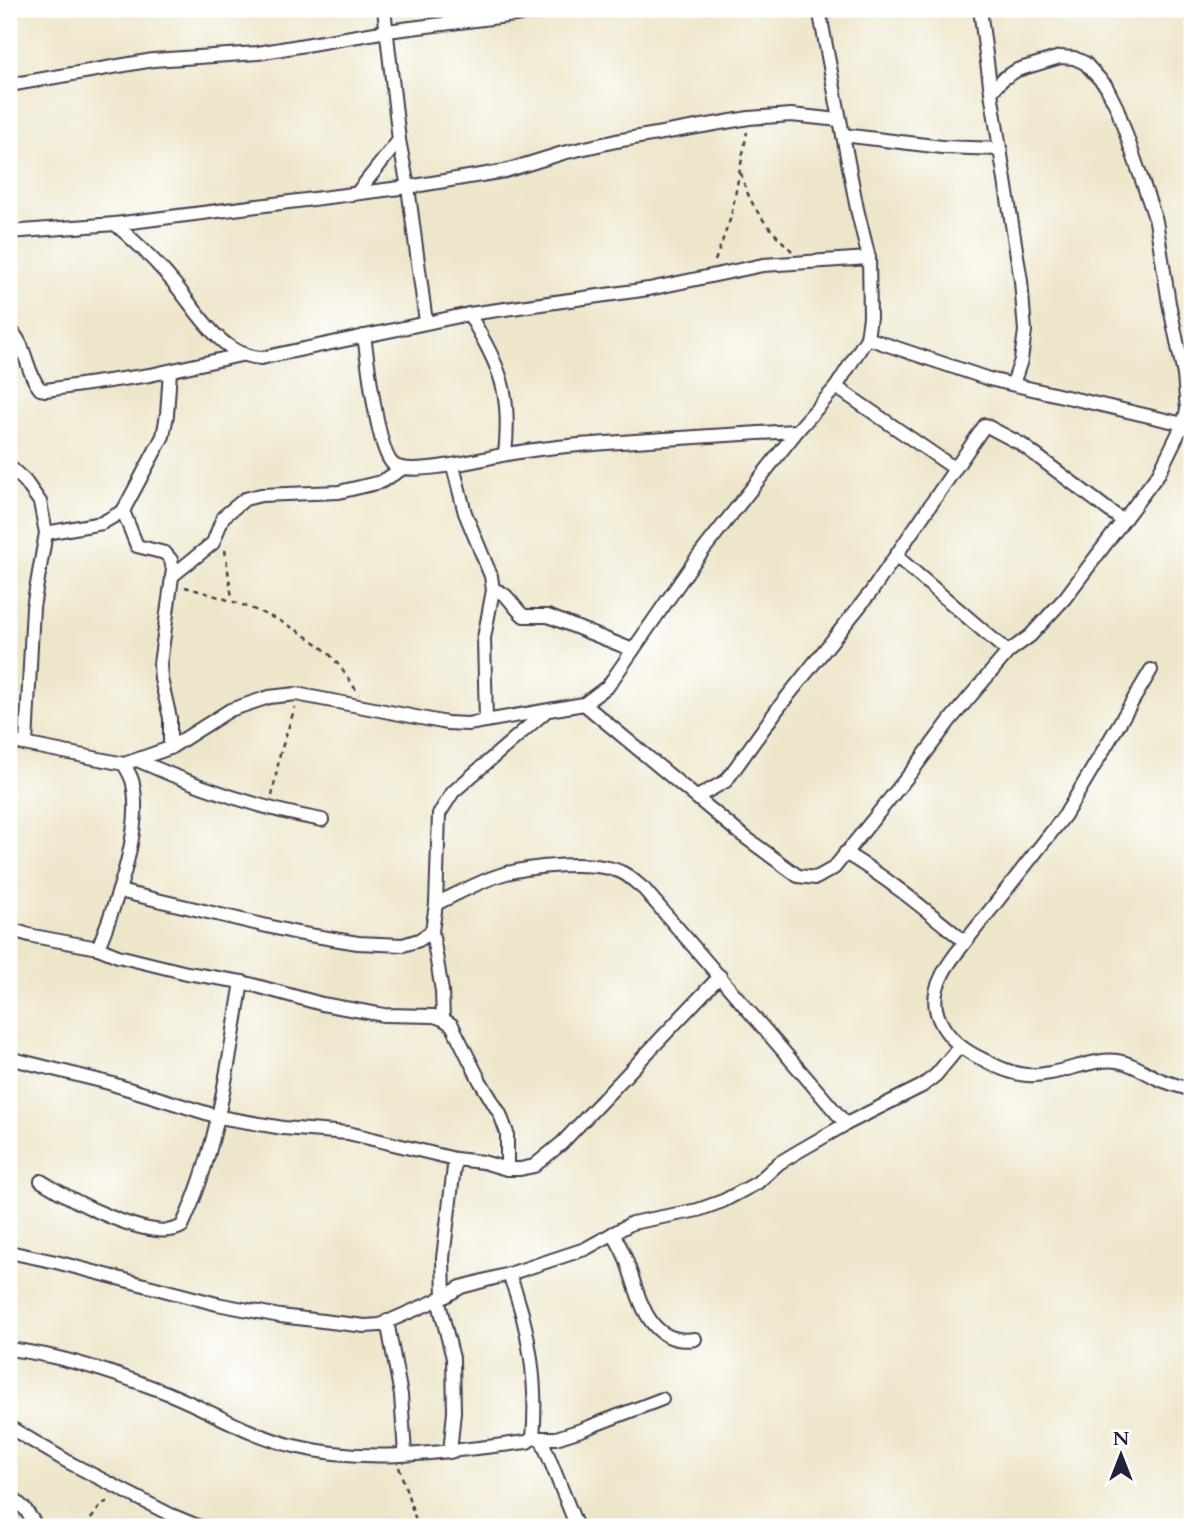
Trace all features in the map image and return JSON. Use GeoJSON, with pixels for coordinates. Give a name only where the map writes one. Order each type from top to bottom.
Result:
{"type":"FeatureCollection","features":[{"type":"Feature","properties":{"kind":"street"},"geometry":{"type":"LineString","coordinates":[[384,9],[399,140],[426,322]]}},
{"type":"Feature","properties":{"kind":"street"},"geometry":{"type":"LineString","coordinates":[[9,85],[153,60],[258,53],[387,31],[563,9]]}},
{"type":"Feature","properties":{"kind":"street"},"geometry":{"type":"LineString","coordinates":[[130,762],[170,748],[230,710],[269,697],[296,694],[447,723],[468,724],[584,704],[608,686],[694,562],[797,431],[836,387],[867,338],[870,317],[869,258],[839,120],[819,9]]}},
{"type":"Feature","properties":{"kind":"street"},"geometry":{"type":"LineString","coordinates":[[980,9],[1021,281],[1025,331],[1021,360],[1013,384]]}},
{"type":"Feature","properties":{"kind":"street"},"geometry":{"type":"LineString","coordinates":[[584,704],[798,876],[816,878],[834,868],[913,771],[951,719],[1008,652],[1030,636],[1065,598],[1159,472],[1188,425],[1184,375],[1156,221],[1117,108],[1106,86],[1085,63],[1074,58],[1060,57],[1017,70],[1003,79],[991,92]]}},
{"type":"Feature","properties":{"kind":"street"},"geometry":{"type":"LineString","coordinates":[[9,232],[115,224],[408,187],[505,171],[563,153],[616,141],[749,118],[791,115],[839,120]]}},
{"type":"Feature","properties":{"kind":"street"},"geometry":{"type":"LineString","coordinates":[[843,135],[942,147],[1000,149]]}},
{"type":"Feature","properties":{"kind":"street"},"geometry":{"type":"LineString","coordinates":[[357,193],[399,140]]}},
{"type":"Feature","properties":{"kind":"street"},"geometry":{"type":"LineString","coordinates":[[115,224],[173,281],[220,340],[242,355]]}},
{"type":"Feature","properties":{"kind":"street"},"geometry":{"type":"LineString","coordinates":[[9,329],[19,340],[32,380],[40,389],[46,390],[170,371],[242,355],[261,358],[469,314],[649,289],[763,265],[869,258]]}},
{"type":"Feature","properties":{"kind":"street"},"geometry":{"type":"LineString","coordinates":[[469,314],[486,344],[504,386],[508,426],[505,454]]}},
{"type":"Feature","properties":{"kind":"street"},"geometry":{"type":"LineString","coordinates":[[364,336],[379,435],[384,452],[392,464],[402,468],[453,466],[505,454],[559,446],[797,431]]}},
{"type":"Feature","properties":{"kind":"street"},"geometry":{"type":"LineString","coordinates":[[867,338],[989,379],[1188,425]]}},
{"type":"Feature","properties":{"kind":"street"},"geometry":{"type":"LineString","coordinates":[[46,533],[102,523],[123,511],[163,436],[170,371]]}},
{"type":"Feature","properties":{"kind":"street"},"geometry":{"type":"LineString","coordinates":[[836,387],[954,468]]}},
{"type":"Feature","properties":{"kind":"street"},"geometry":{"type":"LineString","coordinates":[[697,797],[726,781],[779,707],[871,592],[985,425],[1021,444],[1123,521]]}},
{"type":"Feature","properties":{"kind":"street"},"geometry":{"type":"LineString","coordinates":[[453,466],[466,513],[491,576],[493,590],[484,638],[486,721]]}},
{"type":"Feature","properties":{"kind":"street"},"geometry":{"type":"LineString","coordinates":[[9,467],[25,481],[40,502],[46,533],[33,607],[26,744]]}},
{"type":"Feature","properties":{"kind":"street"},"geometry":{"type":"LineString","coordinates":[[172,580],[213,543],[223,517],[245,499],[261,495],[339,492],[381,482],[402,468]]}},
{"type":"Feature","properties":{"kind":"street"},"geometry":{"type":"LineString","coordinates":[[123,511],[133,542],[143,549],[165,553],[171,560],[172,580],[160,664],[160,679],[170,718],[170,748]]}},
{"type":"Feature","properties":{"kind":"street"},"geometry":{"type":"LineString","coordinates":[[896,556],[1008,652]]}},
{"type":"Feature","properties":{"kind":"street"},"geometry":{"type":"LineString","coordinates":[[493,590],[507,595],[524,616],[548,617],[633,650]]}},
{"type":"Feature","properties":{"kind":"street"},"geometry":{"type":"LineString","coordinates":[[1151,670],[1065,815],[965,942],[940,979],[936,999],[939,1020],[947,1035],[968,1052],[1002,1069],[1025,1075],[1045,1075],[1116,1060],[1192,1090]]}},
{"type":"Feature","properties":{"kind":"street"},"geometry":{"type":"LineString","coordinates":[[443,1019],[442,991],[432,931],[436,904],[439,814],[445,802],[478,769],[544,712]]}},
{"type":"Feature","properties":{"kind":"street"},"geometry":{"type":"LineString","coordinates":[[9,741],[130,762],[270,809],[322,820]]}},
{"type":"Feature","properties":{"kind":"street"},"geometry":{"type":"LineString","coordinates":[[98,948],[119,891],[132,836],[134,802],[130,762]]}},
{"type":"Feature","properties":{"kind":"street"},"geometry":{"type":"LineString","coordinates":[[845,853],[913,900],[965,942]]}},
{"type":"Feature","properties":{"kind":"street"},"geometry":{"type":"LineString","coordinates":[[436,904],[500,875],[535,868],[560,865],[613,869],[623,873],[644,890],[846,1124]]}},
{"type":"Feature","properties":{"kind":"street"},"geometry":{"type":"LineString","coordinates":[[119,891],[297,933],[358,943],[403,944],[419,940],[432,931]]}},
{"type":"Feature","properties":{"kind":"street"},"geometry":{"type":"LineString","coordinates":[[9,929],[98,948],[118,956],[187,973],[242,982],[322,1004],[384,1015],[434,1016],[443,1019],[452,1026],[500,1114],[507,1133],[507,1169]]}},
{"type":"Feature","properties":{"kind":"street"},"geometry":{"type":"LineString","coordinates":[[9,1058],[109,1083],[219,1117],[283,1128],[348,1133],[454,1160],[483,1161],[507,1169],[520,1169],[534,1166],[562,1143],[720,976]]}},
{"type":"Feature","properties":{"kind":"street"},"geometry":{"type":"LineString","coordinates":[[41,1181],[96,1213],[166,1231],[182,1226],[219,1117],[242,982]]}},
{"type":"Feature","properties":{"kind":"street"},"geometry":{"type":"LineString","coordinates":[[9,1252],[217,1304],[279,1316],[365,1326],[387,1321],[461,1287],[585,1248],[632,1223],[698,1210],[723,1201],[757,1183],[779,1163],[846,1124],[899,1100],[922,1086],[936,1075],[960,1046]]}},
{"type":"Feature","properties":{"kind":"street"},"geometry":{"type":"LineString","coordinates":[[450,1452],[454,1412],[453,1358],[441,1298],[454,1160]]}},
{"type":"Feature","properties":{"kind":"street"},"geometry":{"type":"LineString","coordinates":[[613,1233],[625,1257],[640,1301],[650,1318],[667,1337],[676,1340],[695,1339]]}},
{"type":"Feature","properties":{"kind":"street"},"geometry":{"type":"LineString","coordinates":[[509,1274],[520,1303],[528,1344],[537,1438],[577,1527]]}},
{"type":"Feature","properties":{"kind":"street"},"geometry":{"type":"LineString","coordinates":[[387,1321],[401,1395],[400,1454]]}},
{"type":"Feature","properties":{"kind":"street"},"geometry":{"type":"LineString","coordinates":[[9,1349],[65,1360],[163,1391],[251,1433],[295,1446],[358,1455],[450,1452],[527,1442],[537,1438],[556,1438],[662,1399]]}},
{"type":"Feature","properties":{"kind":"street"},"geometry":{"type":"LineString","coordinates":[[9,1427],[70,1464],[200,1527]]}},
{"type":"Feature","properties":{"kind":"street"},"geometry":{"type":"LineString","coordinates":[[9,1495],[25,1509],[37,1527]]}},
{"type":"Feature","properties":{"kind":"path"},"geometry":{"type":"LineString","coordinates":[[710,276],[731,217],[749,118]]}},
{"type":"Feature","properties":{"kind":"path"},"geometry":{"type":"LineString","coordinates":[[741,170],[750,201],[775,235],[802,261]]}},
{"type":"Feature","properties":{"kind":"path"},"geometry":{"type":"LineString","coordinates":[[217,534],[228,558],[232,600]]}},
{"type":"Feature","properties":{"kind":"path"},"geometry":{"type":"LineString","coordinates":[[172,580],[232,600],[299,633],[327,652],[370,708]]}},
{"type":"Feature","properties":{"kind":"path"},"geometry":{"type":"LineString","coordinates":[[270,809],[280,754],[292,722],[296,694]]}},
{"type":"Feature","properties":{"kind":"path"},"geometry":{"type":"LineString","coordinates":[[400,1454],[418,1527]]}},
{"type":"Feature","properties":{"kind":"path"},"geometry":{"type":"LineString","coordinates":[[85,1527],[102,1504],[130,1493]]}}]}
